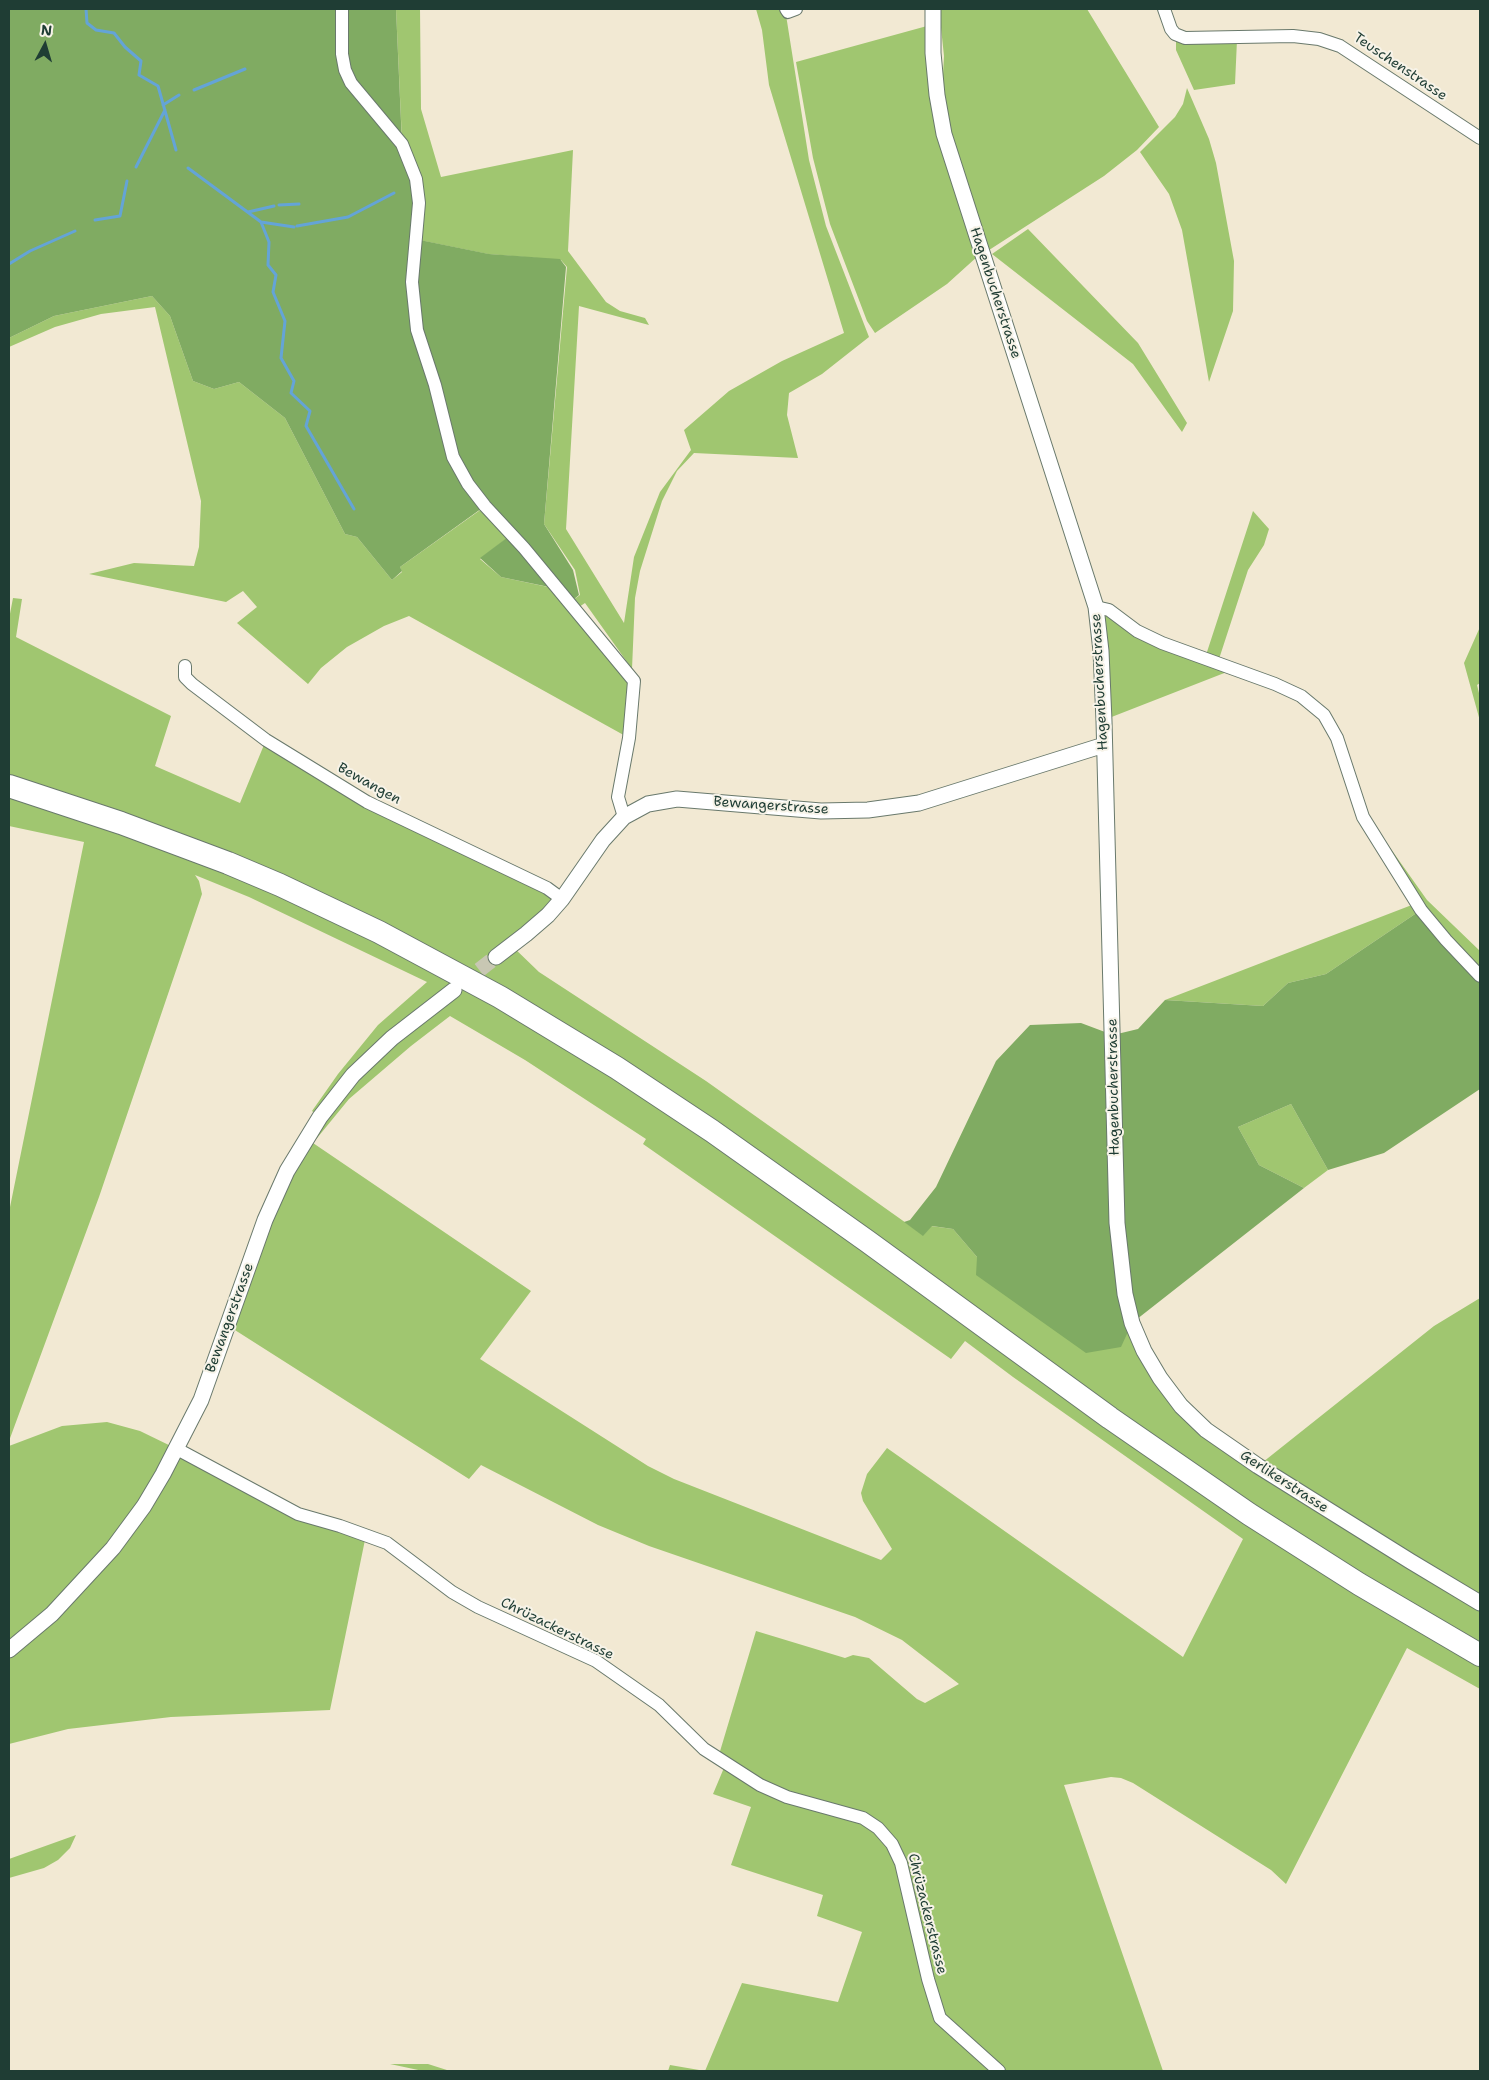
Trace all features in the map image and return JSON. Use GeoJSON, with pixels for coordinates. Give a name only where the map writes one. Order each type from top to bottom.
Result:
{"type":"FeatureCollection","features":[{"type":"Feature","properties":{"kind":"highway"},"geometry":{"type":"LineString","coordinates":[[9,770],[142,814],[291,873],[389,920],[518,990],[627,1056],[722,1119],[1127,1411],[1248,1495],[1366,1570],[1480,1638]]}},
{"type":"Feature","properties":{"kind":"highway"},"geometry":{"type":"LineString","coordinates":[[9,786],[121,823],[271,882],[379,932],[508,1002],[617,1068],[712,1131],[1103,1413],[1249,1514],[1359,1584],[1480,1655]]}},
{"type":"Feature","properties":{"kind":"street"},"geometry":{"type":"LineString","coordinates":[[342,9],[342,54],[345,70],[351,83],[402,144],[416,179],[419,203],[412,282],[417,330],[435,385],[453,457],[468,484],[485,506],[524,548],[634,682],[629,738],[618,797],[624,817]]}},
{"type":"Feature","properties":{"kind":"street","name":"Hagenbucherstrasse"},"geometry":{"type":"LineString","coordinates":[[933,9],[934,62],[944,134],[1096,607],[1101,650],[1117,1224],[1121,1267],[1131,1318]]}},
{"type":"Feature","properties":{"kind":"street","name":"Teuschenstrasse"},"geometry":{"type":"LineString","coordinates":[[1164,9],[1171,29],[1175,34],[1185,38],[1293,36],[1319,39],[1340,46],[1480,138]]}},
{"type":"Feature","properties":{"kind":"street"},"geometry":{"type":"LineString","coordinates":[[1096,607],[1109,610],[1137,631],[1162,643],[1275,684],[1301,696],[1324,715],[1337,738],[1363,817],[1421,910],[1480,976]]}},
{"type":"Feature","properties":{"kind":"street","name":"Bewangen"},"geometry":{"type":"LineString","coordinates":[[185,666],[185,676],[192,684],[266,740],[366,802],[547,888],[562,899]]}},
{"type":"Feature","properties":{"kind":"street","name":"Bewangerstrasse"},"geometry":{"type":"LineString","coordinates":[[496,957],[548,915],[562,899],[603,840],[624,817],[648,804],[677,799],[821,811],[868,810],[919,804],[1104,745]]}},
{"type":"Feature","properties":{"kind":"street","name":"Bewangerstrasse"},"geometry":{"type":"LineString","coordinates":[[9,1650],[52,1614],[113,1548],[144,1506],[178,1449],[201,1400],[265,1220],[287,1171],[320,1117],[353,1075],[392,1038],[454,990]]}},
{"type":"Feature","properties":{"kind":"street","name":"Gerlikerstrasse"},"geometry":{"type":"LineString","coordinates":[[1131,1318],[1144,1351],[1160,1378],[1181,1406],[1206,1430],[1258,1466],[1480,1603]]}},
{"type":"Feature","properties":{"kind":"street","name":"Chrüzackerstrasse"},"geometry":{"type":"LineString","coordinates":[[178,1449],[298,1514],[340,1526],[387,1543],[452,1592],[478,1607],[596,1661],[659,1705],[704,1749],[760,1785],[787,1797],[863,1818],[878,1828],[892,1844],[902,1863],[928,1979],[940,2018],[999,2071]]}},
{"type":"Feature","properties":{"kind":"green space"},"geometry":{"type":"Polygon","coordinates":[[[9,9],[396,9],[402,144],[416,179],[415,239],[489,254],[560,259],[566,267],[544,524],[573,570],[579,595],[573,600],[549,587],[501,577],[480,558],[512,534],[485,506],[400,567],[402,571],[392,580],[357,537],[345,534],[285,418],[239,382],[214,389],[193,381],[170,316],[152,296],[54,316],[9,338],[9,9]]]}},
{"type":"Feature","properties":{"kind":"green space"},"geometry":{"type":"Polygon","coordinates":[[[396,9],[420,9],[421,109],[441,177],[573,150],[568,251],[606,302],[620,311],[645,318],[649,325],[579,306],[566,529],[624,623],[634,557],[660,492],[691,450],[684,430],[729,391],[782,361],[844,333],[769,85],[762,30],[756,9],[783,9],[786,15],[809,160],[826,226],[869,337],[822,374],[789,393],[787,415],[798,458],[694,453],[677,471],[662,501],[640,571],[635,598],[632,669],[585,603],[579,607],[573,600],[580,595],[575,570],[544,524],[567,267],[561,260],[488,254],[419,240],[402,141],[396,9]]]}},
{"type":"Feature","properties":{"kind":"green space"},"geometry":{"type":"Polygon","coordinates":[[[939,9],[1087,9],[1159,127],[1137,150],[1104,176],[986,252],[950,133],[942,93],[944,56],[939,9]]]}},
{"type":"Feature","properties":{"kind":"green space"},"geometry":{"type":"Polygon","coordinates":[[[927,26],[925,43],[978,256],[947,284],[875,333],[867,321],[830,224],[813,158],[796,62],[927,26]]]}},
{"type":"Feature","properties":{"kind":"green space"},"geometry":{"type":"Polygon","coordinates":[[[1237,40],[1235,84],[1194,90],[1176,50],[1176,41],[1237,40]]]}},
{"type":"Feature","properties":{"kind":"green space"},"geometry":{"type":"Polygon","coordinates":[[[1187,88],[1209,139],[1216,163],[1234,261],[1233,311],[1209,382],[1182,230],[1169,194],[1140,152],[1175,117],[1183,104],[1187,88]]]}},
{"type":"Feature","properties":{"kind":"green space"},"geometry":{"type":"Polygon","coordinates":[[[1028,229],[1138,343],[1187,423],[1182,432],[1133,364],[992,254],[1028,229]]]}},
{"type":"Feature","properties":{"kind":"green space"},"geometry":{"type":"Polygon","coordinates":[[[152,296],[170,316],[193,381],[214,389],[239,382],[285,418],[345,534],[357,537],[392,580],[402,572],[400,567],[483,508],[510,536],[480,559],[501,577],[548,587],[634,681],[629,738],[409,616],[384,626],[347,647],[321,668],[308,684],[237,623],[257,607],[243,591],[226,602],[89,574],[134,563],[194,566],[199,547],[201,501],[155,307],[101,314],[55,327],[9,347],[9,338],[54,316],[152,296]]]}},
{"type":"Feature","properties":{"kind":"green space"},"geometry":{"type":"Polygon","coordinates":[[[1253,511],[1269,529],[1264,545],[1248,570],[1219,659],[1206,655],[1253,511]]]}},
{"type":"Feature","properties":{"kind":"green space"},"geometry":{"type":"Polygon","coordinates":[[[13,598],[22,599],[16,637],[171,716],[155,766],[240,803],[266,740],[367,802],[562,899],[511,945],[539,972],[706,1081],[923,1235],[931,1226],[953,1229],[977,1257],[1132,1323],[1181,1406],[1258,1466],[1434,1326],[1480,1298],[1480,1689],[1407,1648],[1286,1884],[1271,1870],[1133,1783],[1121,1778],[1111,1777],[1064,1785],[1163,2071],[705,2071],[742,1983],[838,2002],[862,1932],[817,1916],[823,1895],[731,1865],[751,1807],[713,1794],[726,1763],[718,1758],[756,1631],[845,1658],[853,1655],[869,1658],[917,1699],[925,1703],[959,1684],[902,1640],[855,1617],[649,1546],[598,1525],[481,1465],[469,1479],[227,1325],[265,1220],[320,1117],[312,1111],[338,1074],[378,1025],[427,982],[249,897],[195,875],[199,881],[202,894],[99,1197],[9,1441],[9,1212],[84,842],[9,826],[9,619],[13,598]],[[450,1016],[411,1046],[349,1099],[313,1143],[531,1291],[480,1359],[648,1466],[674,1479],[881,1560],[892,1549],[863,1501],[861,1493],[867,1474],[887,1448],[1183,1657],[1243,1539],[965,1341],[951,1359],[643,1144],[646,1139],[525,1060],[450,1016]]]}},
{"type":"Feature","properties":{"kind":"green space"},"geometry":{"type":"Polygon","coordinates":[[[1108,614],[1232,670],[1109,718],[1103,618],[1108,614]]]}},
{"type":"Feature","properties":{"kind":"green space"},"geometry":{"type":"Polygon","coordinates":[[[1480,627],[1480,683],[1477,685],[1480,697],[1480,721],[1464,663],[1480,627]]]}},
{"type":"Feature","properties":{"kind":"green space"},"geometry":{"type":"Polygon","coordinates":[[[1376,828],[1427,900],[1480,951],[1480,976],[1423,906],[1376,828]]]}},
{"type":"Feature","properties":{"kind":"green space"},"geometry":{"type":"Polygon","coordinates":[[[1417,903],[1421,910],[1326,974],[1288,983],[1263,1006],[1165,1000],[1417,903]]]}},
{"type":"Feature","properties":{"kind":"green space"},"geometry":{"type":"Polygon","coordinates":[[[1421,910],[1480,976],[1480,1089],[1384,1153],[1328,1170],[1291,1104],[1238,1127],[1259,1165],[1304,1188],[1132,1323],[1121,1347],[1086,1353],[976,1275],[977,1257],[953,1229],[932,1226],[923,1236],[904,1222],[910,1220],[936,1187],[996,1061],[1030,1025],[1081,1023],[1113,1035],[1138,1029],[1165,1000],[1263,1006],[1288,983],[1326,974],[1421,910]]]}},
{"type":"Feature","properties":{"kind":"green space"},"geometry":{"type":"Polygon","coordinates":[[[1291,1104],[1328,1170],[1304,1188],[1259,1165],[1238,1127],[1291,1104]]]}},
{"type":"Feature","properties":{"kind":"green space"},"geometry":{"type":"Polygon","coordinates":[[[107,1422],[140,1431],[298,1514],[366,1535],[330,1710],[171,1717],[68,1729],[9,1744],[9,1446],[62,1426],[107,1422]]]}},
{"type":"Feature","properties":{"kind":"green space"},"geometry":{"type":"Polygon","coordinates":[[[76,1835],[70,1848],[58,1860],[44,1868],[9,1878],[9,1859],[76,1835]]]}},
{"type":"Feature","properties":{"kind":"green space"},"geometry":{"type":"Polygon","coordinates":[[[390,2064],[428,2064],[450,2071],[423,2071],[390,2064]]]}},
{"type":"Feature","properties":{"kind":"green space"},"geometry":{"type":"Polygon","coordinates":[[[670,2065],[705,2071],[668,2071],[670,2065]]]}},
{"type":"Feature","properties":{"kind":"waterway"},"geometry":{"type":"LineString","coordinates":[[86,9],[87,23],[96,30],[114,33],[125,47],[141,61],[139,75],[158,86],[176,150]]}},
{"type":"Feature","properties":{"kind":"waterway"},"geometry":{"type":"LineString","coordinates":[[194,90],[245,69]]}},
{"type":"Feature","properties":{"kind":"waterway"},"geometry":{"type":"LineString","coordinates":[[163,105],[179,95]]}},
{"type":"Feature","properties":{"kind":"waterway"},"geometry":{"type":"LineString","coordinates":[[136,167],[165,110]]}},
{"type":"Feature","properties":{"kind":"waterway"},"geometry":{"type":"LineString","coordinates":[[188,168],[261,222],[269,242],[268,265],[276,275],[273,292],[285,321],[281,358],[294,381],[291,393],[310,411],[306,426],[354,509]]}},
{"type":"Feature","properties":{"kind":"waterway"},"geometry":{"type":"LineString","coordinates":[[95,220],[120,216],[127,181]]}},
{"type":"Feature","properties":{"kind":"waterway"},"geometry":{"type":"LineString","coordinates":[[297,226],[348,217],[394,193]]}},
{"type":"Feature","properties":{"kind":"waterway"},"geometry":{"type":"LineString","coordinates":[[279,205],[299,204]]}},
{"type":"Feature","properties":{"kind":"waterway"},"geometry":{"type":"LineString","coordinates":[[248,212],[274,206]]}},
{"type":"Feature","properties":{"kind":"waterway"},"geometry":{"type":"LineString","coordinates":[[261,222],[294,227]]}},
{"type":"Feature","properties":{"kind":"waterway"},"geometry":{"type":"LineString","coordinates":[[9,264],[30,251],[75,231]]}},
{"type":"Feature","properties":{"kind":"tunnel"},"geometry":{"type":"LineString","coordinates":[[461,984],[496,957]]}}]}
